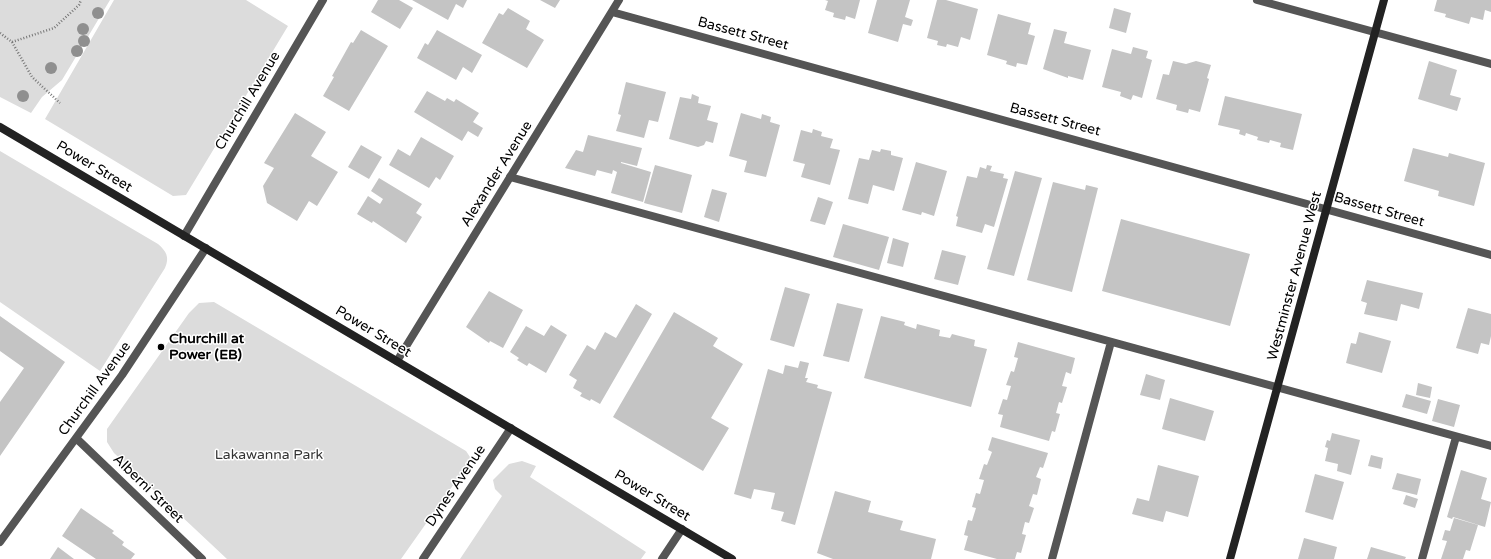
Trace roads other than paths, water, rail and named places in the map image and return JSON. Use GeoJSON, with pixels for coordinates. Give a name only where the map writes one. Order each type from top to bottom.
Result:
{"type":"FeatureCollection","features":[{"type":"Feature","properties":{"kind":"street","name":"Churchill Avenue"},"geometry":{"type":"LineString","coordinates":[[184,236],[323,0]]}},
{"type":"Feature","properties":{"kind":"street","name":"Alexander Avenue"},"geometry":{"type":"LineString","coordinates":[[397,362],[619,0]]}},
{"type":"Feature","properties":{"kind":"street"},"geometry":{"type":"LineString","coordinates":[[1257,0],[1491,64]]}},
{"type":"Feature","properties":{"kind":"street","name":"Westminster Avenue West"},"geometry":{"type":"LineString","coordinates":[[1230,559],[1384,0]]}},
{"type":"Feature","properties":{"kind":"street","name":"Bassett Street"},"geometry":{"type":"LineString","coordinates":[[612,12],[1491,255]]}},
{"type":"Feature","properties":{"kind":"street","name":"Power Street"},"geometry":{"type":"LineString","coordinates":[[0,127],[732,559]]}},
{"type":"Feature","properties":{"kind":"street"},"geometry":{"type":"LineString","coordinates":[[510,177],[1491,446]]}},
{"type":"Feature","properties":{"kind":"street","name":"Churchill Avenue"},"geometry":{"type":"LineString","coordinates":[[0,542],[122,375],[206,248]]}},
{"type":"Feature","properties":{"kind":"street"},"geometry":{"type":"LineString","coordinates":[[1052,559],[1111,342]]}},
{"type":"Feature","properties":{"kind":"street","name":"Dynes Avenue"},"geometry":{"type":"LineString","coordinates":[[423,559],[511,428]]}},
{"type":"Feature","properties":{"kind":"street"},"geometry":{"type":"LineString","coordinates":[[1422,559],[1456,437]]}},
{"type":"Feature","properties":{"kind":"street","name":"Alberni Street"},"geometry":{"type":"LineString","coordinates":[[76,438],[202,559]]}},
{"type":"Feature","properties":{"kind":"street"},"geometry":{"type":"LineString","coordinates":[[662,559],[682,529]]}},
{"type":"Feature","properties":{"kind":"place","name":"Churchill at Power (EB)"},"geometry":{"type":"Point","coordinates":[161,347]}},
{"type":"Feature","properties":{"kind":"park label","name":"Lakawanna Park"},"geometry":{"type":"Point","coordinates":[269,455]}}]}
